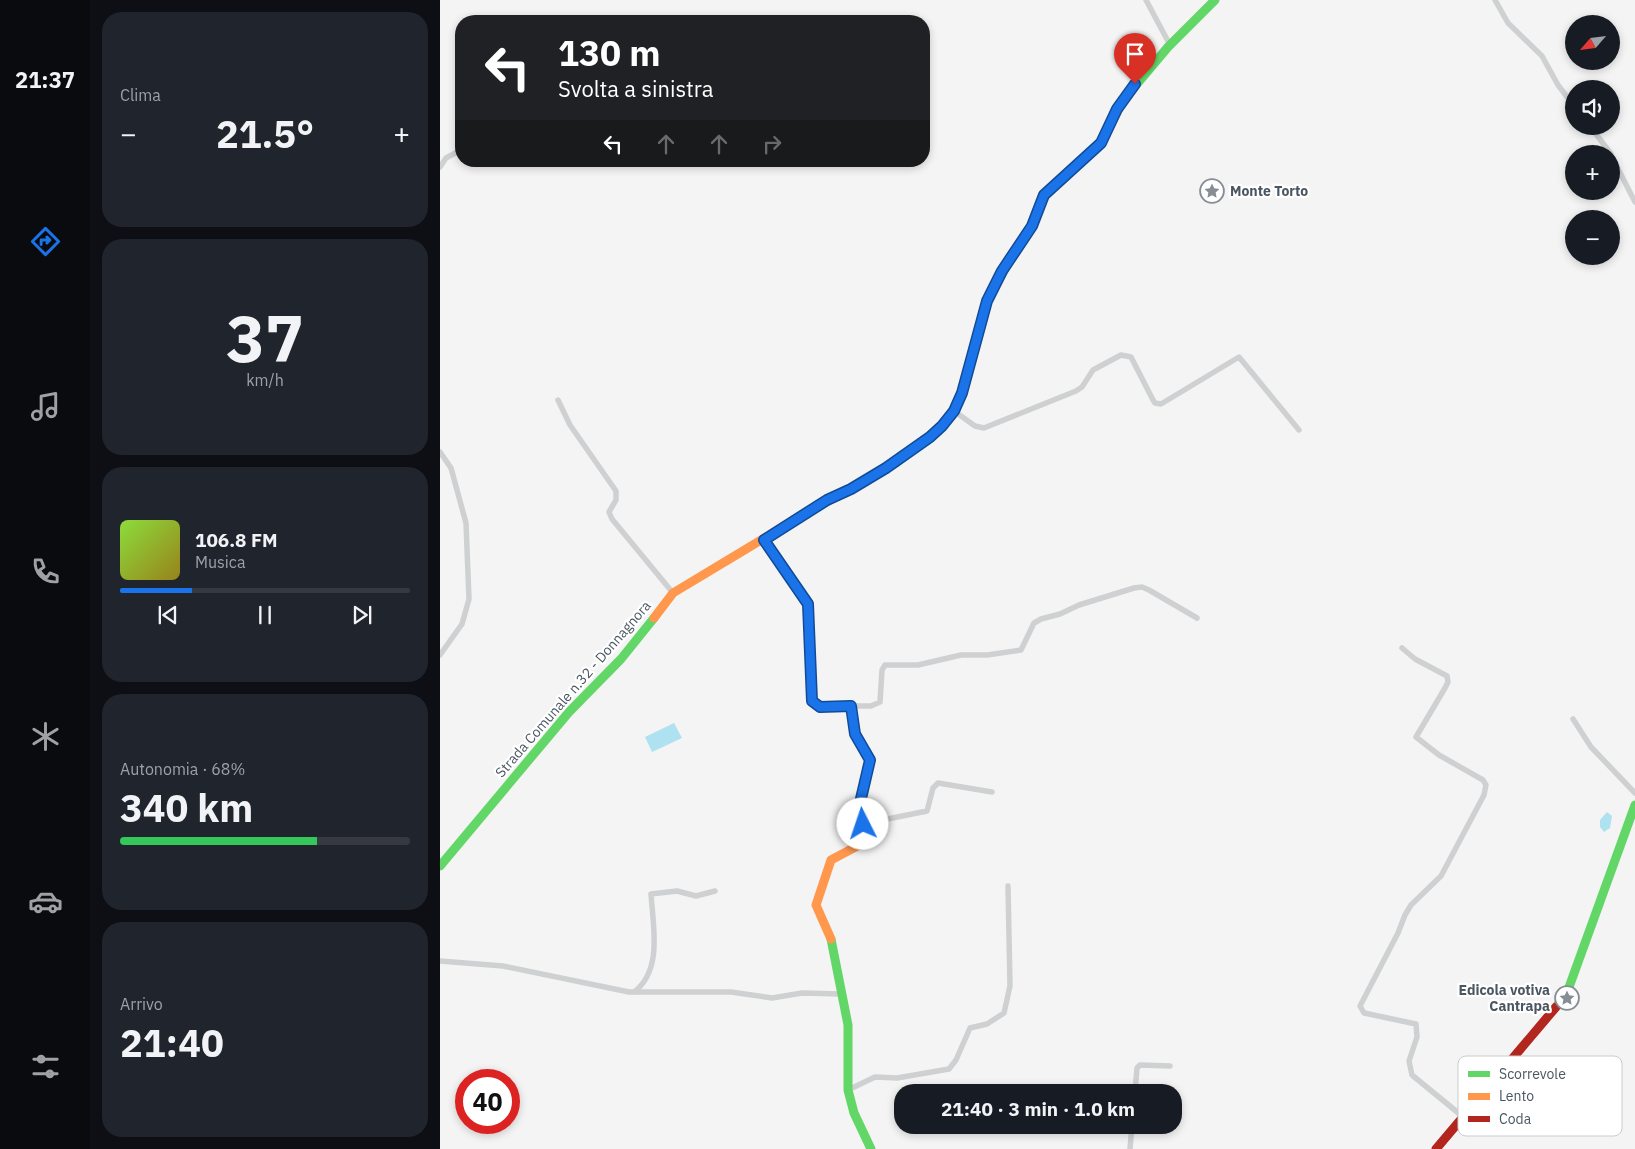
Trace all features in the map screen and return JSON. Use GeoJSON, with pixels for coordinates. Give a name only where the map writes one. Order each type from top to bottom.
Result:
{"type":"FeatureCollection","features":[{"type":"Feature","properties":{"kind":"street"},"geometry":{"type":"LineString","coordinates":[[1146,0],[1170,45]]}},
{"type":"Feature","properties":{"kind":"street","name":"Strada Comunale n.32 - Donnagnora"},"geometry":{"type":"LineString","coordinates":[[440,866],[569,712],[621,659],[673,593],[899,459],[930,437],[954,411],[962,393],[987,301],[1002,271],[1032,226],[1044,195],[1101,143],[1117,109],[1170,45],[1215,0]]}},
{"type":"Feature","properties":{"kind":"street"},"geometry":{"type":"LineString","coordinates":[[1495,0],[1508,23],[1542,56],[1565,94]]}},
{"type":"Feature","properties":{"kind":"street"},"geometry":{"type":"LineString","coordinates":[[440,167],[446,158],[455,153]]}},
{"type":"Feature","properties":{"kind":"street"},"geometry":{"type":"LineString","coordinates":[[1620,172],[1635,202]]}},
{"type":"Feature","properties":{"kind":"street"},"geometry":{"type":"LineString","coordinates":[[954,411],[975,426],[984,428],[1076,391],[1082,387],[1092,370],[1121,354],[1131,357],[1153,400],[1155,403],[1161,404],[1239,357],[1299,430]]}},
{"type":"Feature","properties":{"kind":"street"},"geometry":{"type":"LineString","coordinates":[[558,400],[570,424],[616,491],[616,500],[609,512],[612,518],[673,593]]}},
{"type":"Feature","properties":{"kind":"street"},"geometry":{"type":"LineString","coordinates":[[440,452],[451,468],[466,524],[469,599],[462,624],[440,655]]}},
{"type":"Feature","properties":{"kind":"street"},"geometry":{"type":"LineString","coordinates":[[764,540],[808,604],[812,701],[820,707],[872,706],[880,702],[882,670],[885,665],[918,665],[953,656],[1021,650],[1034,623],[1041,619],[1134,588],[1142,587],[1149,590],[1197,618]]}},
{"type":"Feature","properties":{"kind":"street"},"geometry":{"type":"LineString","coordinates":[[1402,648],[1415,659],[1447,676],[1448,682],[1416,737],[1438,755],[1483,780],[1486,785],[1484,795],[1441,876],[1411,905],[1405,915],[1398,933],[1360,1006],[1364,1013],[1416,1024],[1417,1037],[1409,1061],[1412,1075],[1458,1113]]}},
{"type":"Feature","properties":{"kind":"street"},"geometry":{"type":"LineString","coordinates":[[851,706],[855,734],[870,760],[860,803],[864,838],[861,844],[831,860],[816,905],[829,932],[848,1031],[848,1090],[854,1113],[871,1149]]}},
{"type":"Feature","properties":{"kind":"street"},"geometry":{"type":"LineString","coordinates":[[1574,719],[1591,747],[1635,793]]}},
{"type":"Feature","properties":{"kind":"street"},"geometry":{"type":"LineString","coordinates":[[863,824],[926,811],[933,788],[938,782],[992,792]]}},
{"type":"Feature","properties":{"kind":"street"},"geometry":{"type":"LineString","coordinates":[[1514,1056],[1555,1009],[1568,990],[1635,805]]}},
{"type":"Feature","properties":{"kind":"street"},"geometry":{"type":"LineString","coordinates":[[848,1090],[875,1077],[897,1078],[949,1069],[956,1060],[970,1028],[987,1024],[1004,1013],[1010,986],[1008,886]]}},
{"type":"Feature","properties":{"kind":"street"},"geometry":{"type":"LineString","coordinates":[[634,992],[644,985],[654,955],[651,894],[677,890],[696,896],[716,891]]}},
{"type":"Feature","properties":{"kind":"street"},"geometry":{"type":"LineString","coordinates":[[440,961],[503,966],[634,992],[731,992],[772,998],[802,993],[840,994]]}},
{"type":"Feature","properties":{"kind":"street"},"geometry":{"type":"LineString","coordinates":[[1136,1084],[1137,1068],[1140,1065],[1170,1066]]}},
{"type":"Feature","properties":{"kind":"street"},"geometry":{"type":"LineString","coordinates":[[1436,1149],[1458,1121]]}},
{"type":"Feature","properties":{"kind":"street"},"geometry":{"type":"LineString","coordinates":[[1130,1149],[1131,1134]]}},
{"type":"Feature","properties":{"kind":"water"},"geometry":{"type":"Polygon","coordinates":[[[674,723],[682,738],[652,752],[645,737],[674,723]]]}},
{"type":"Feature","properties":{"kind":"water"},"geometry":{"type":"Polygon","coordinates":[[[1607,812],[1612,816],[1610,828],[1604,832],[1600,827],[1600,820],[1607,812]]]}},
{"type":"Feature","properties":{"kind":"traffic: fast"},"geometry":{"type":"LineString","coordinates":[[1136,85],[1168,47],[1215,0]]}},
{"type":"Feature","properties":{"kind":"traffic: fast"},"geometry":{"type":"LineString","coordinates":[[781,528],[897,462],[931,436],[944,423],[954,409],[965,383],[987,301],[1011,258]]}},
{"type":"Feature","properties":{"kind":"traffic: fast"},"geometry":{"type":"LineString","coordinates":[[440,866],[569,712],[621,659],[654,618]]}},
{"type":"Feature","properties":{"kind":"traffic: fast"},"geometry":{"type":"LineString","coordinates":[[1556,1007],[1568,990],[1635,805]]}},
{"type":"Feature","properties":{"kind":"traffic: fast"},"geometry":{"type":"LineString","coordinates":[[831,939],[848,1025],[848,1090],[854,1113],[871,1149]]}},
{"type":"Feature","properties":{"kind":"traffic: slow"},"geometry":{"type":"LineString","coordinates":[[1011,258],[1031,226],[1045,195],[1100,144],[1122,103],[1136,85]]}},
{"type":"Feature","properties":{"kind":"traffic: slow"},"geometry":{"type":"LineString","coordinates":[[654,618],[673,593],[781,528]]}},
{"type":"Feature","properties":{"kind":"traffic: slow"},"geometry":{"type":"LineString","coordinates":[[831,939],[816,905],[831,860],[861,844],[864,838],[860,803],[870,760],[854,730]]}},
{"type":"Feature","properties":{"kind":"traffic: jam"},"geometry":{"type":"LineString","coordinates":[[764,540],[808,604],[812,701],[821,707],[851,706],[854,730]]}},
{"type":"Feature","properties":{"kind":"traffic: jam"},"geometry":{"type":"LineString","coordinates":[[1515,1056],[1556,1007]]}},
{"type":"Feature","properties":{"kind":"traffic: jam"},"geometry":{"type":"LineString","coordinates":[[1436,1149],[1458,1123]]}},
{"type":"Feature","properties":{"kind":"place","name":"Monte Torto"},"geometry":{"type":"Point","coordinates":[1212,191]}},
{"type":"Feature","properties":{"kind":"place","name":"Edicola votiva Cantrapa"},"geometry":{"type":"Point","coordinates":[1567,998]}},
{"type":"Feature","properties":{"kind":"route"},"geometry":{"type":"LineString","coordinates":[[863,824],[860,803],[870,760],[855,734],[851,706],[820,707],[812,701],[808,604],[764,540],[827,500],[851,489],[886,468],[930,437],[942,426],[954,411],[962,393],[987,301],[1002,271],[1032,226],[1044,195],[1101,143],[1117,109],[1135,84]]}}]}
